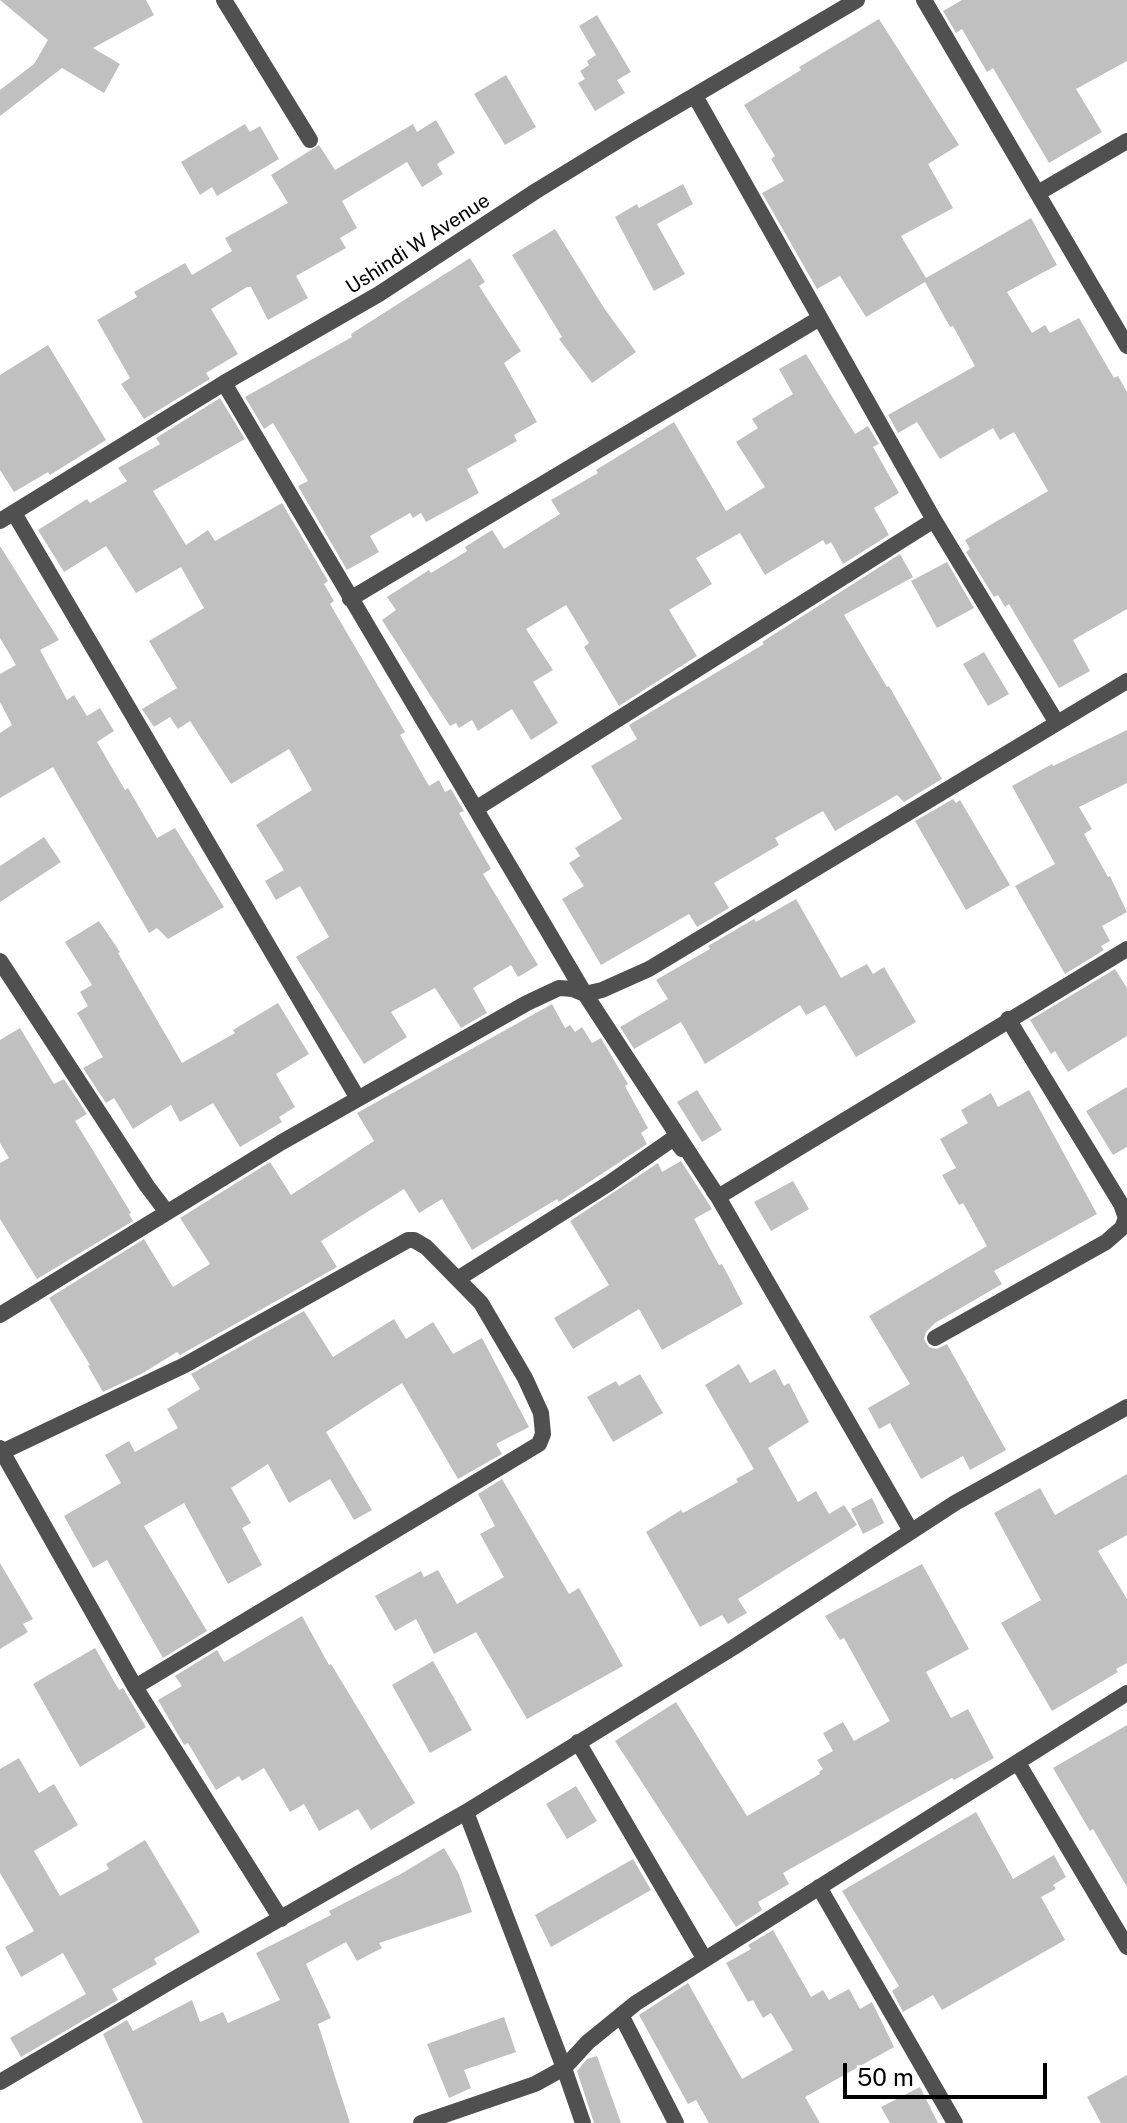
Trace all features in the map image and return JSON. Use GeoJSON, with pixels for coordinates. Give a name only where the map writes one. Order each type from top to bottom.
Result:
{"type":"FeatureCollection","features":[{"type":"Feature","properties":{"kind":"street"},"geometry":{"type":"LineString","coordinates":[[224,0],[310,140]]}},
{"type":"Feature","properties":{"kind":"street","name":"Ushindi W Avenue"},"geometry":{"type":"LineString","coordinates":[[7,517],[224,383],[379,294],[536,191],[857,0]]}},
{"type":"Feature","properties":{"kind":"street"},"geometry":{"type":"LineString","coordinates":[[924,0],[1127,346]]}},
{"type":"Feature","properties":{"kind":"street"},"geometry":{"type":"LineString","coordinates":[[695,96],[934,520],[1057,723]]}},
{"type":"Feature","properties":{"kind":"street"},"geometry":{"type":"LineString","coordinates":[[1038,193],[1127,141]]}},
{"type":"Feature","properties":{"kind":"street"},"geometry":{"type":"LineString","coordinates":[[350,599],[820,318]]}},
{"type":"Feature","properties":{"kind":"street"},"geometry":{"type":"LineString","coordinates":[[224,383],[585,994],[718,1197],[911,1531]]}},
{"type":"Feature","properties":{"kind":"street"},"geometry":{"type":"LineString","coordinates":[[7,517],[357,1097]]}},
{"type":"Feature","properties":{"kind":"street"},"geometry":{"type":"LineString","coordinates":[[477,808],[934,520]]}},
{"type":"Feature","properties":{"kind":"street"},"geometry":{"type":"LineString","coordinates":[[0,1315],[357,1097],[547,992],[559,988],[585,994],[610,987],[649,969],[1127,681]]}},
{"type":"Feature","properties":{"kind":"street"},"geometry":{"type":"LineString","coordinates":[[718,1197],[1127,949]]}},
{"type":"Feature","properties":{"kind":"street"},"geometry":{"type":"LineString","coordinates":[[0,961],[166,1211]]}},
{"type":"Feature","properties":{"kind":"street"},"geometry":{"type":"LineString","coordinates":[[935,1338],[1106,1242],[1122,1228],[1126,1218],[1121,1204],[1008,1019]]}},
{"type":"Feature","properties":{"kind":"street"},"geometry":{"type":"LineString","coordinates":[[459,1278],[600,1190],[674,1138],[718,1197]]}},
{"type":"Feature","properties":{"kind":"street"},"geometry":{"type":"LineString","coordinates":[[135,1687],[539,1444],[543,1425],[537,1402],[481,1303],[426,1247],[408,1240],[185,1365],[1,1450],[135,1687],[281,1919]]}},
{"type":"Feature","properties":{"kind":"street"},"geometry":{"type":"LineString","coordinates":[[0,2082],[466,1812],[734,1647],[911,1531],[1127,1407]]}},
{"type":"Feature","properties":{"kind":"street"},"geometry":{"type":"LineString","coordinates":[[421,2123],[535,2084],[564,2068],[588,2042],[621,2015],[704,1958],[1127,1693]]}},
{"type":"Feature","properties":{"kind":"street"},"geometry":{"type":"LineString","coordinates":[[578,1742],[704,1958]]}},
{"type":"Feature","properties":{"kind":"street"},"geometry":{"type":"LineString","coordinates":[[1018,1763],[1127,1947]]}},
{"type":"Feature","properties":{"kind":"street"},"geometry":{"type":"LineString","coordinates":[[466,1812],[583,2123]]}},
{"type":"Feature","properties":{"kind":"street"},"geometry":{"type":"LineString","coordinates":[[819,1887],[955,2123]]}},
{"type":"Feature","properties":{"kind":"street"},"geometry":{"type":"LineString","coordinates":[[621,2015],[676,2123]]}},
{"type":"Feature","properties":{"kind":"building"},"geometry":{"type":"Polygon","coordinates":[[[0,0],[146,0],[154,15],[93,48],[120,64],[104,93],[62,68],[0,116],[0,90],[34,64],[48,40],[0,0]]]}},
{"type":"Feature","properties":{"kind":"building"},"geometry":{"type":"Polygon","coordinates":[[[962,0],[1127,0],[1127,61],[1076,89],[1102,132],[1049,163],[993,68],[987,72],[962,29],[956,33],[943,11],[962,0]]]}},
{"type":"Feature","properties":{"kind":"building"},"geometry":{"type":"Polygon","coordinates":[[[597,15],[631,72],[617,80],[625,93],[595,111],[578,83],[585,79],[580,71],[596,55],[579,26],[597,15]]]}},
{"type":"Feature","properties":{"kind":"building"},"geometry":{"type":"Polygon","coordinates":[[[879,19],[959,145],[928,164],[953,208],[901,236],[926,278],[1031,218],[1057,265],[1007,292],[1032,333],[1045,325],[1050,333],[1079,318],[1114,378],[1118,376],[1127,392],[1127,609],[1073,640],[1090,671],[1059,688],[1009,604],[1005,607],[998,595],[994,597],[966,552],[970,549],[965,540],[1048,491],[1014,432],[1000,440],[993,428],[940,459],[917,422],[898,433],[888,415],[975,366],[953,326],[950,327],[925,282],[866,317],[840,276],[817,289],[762,193],[784,181],[771,159],[775,156],[744,105],[801,70],[799,67],[879,19]]]}},
{"type":"Feature","properties":{"kind":"building"},"geometry":{"type":"Polygon","coordinates":[[[506,75],[536,127],[505,145],[474,94],[506,75]]]}},
{"type":"Feature","properties":{"kind":"building"},"geometry":{"type":"Polygon","coordinates":[[[436,120],[455,153],[437,164],[443,174],[422,187],[407,162],[342,201],[357,228],[340,238],[346,248],[296,276],[308,298],[268,320],[251,287],[247,287],[211,309],[238,354],[206,373],[210,379],[144,419],[121,384],[130,378],[97,320],[137,297],[134,292],[185,263],[192,275],[232,251],[225,238],[288,203],[271,175],[319,145],[335,170],[413,124],[417,132],[436,120]]]}},
{"type":"Feature","properties":{"kind":"building"},"geometry":{"type":"Polygon","coordinates":[[[245,124],[250,132],[260,126],[279,159],[217,196],[212,187],[200,195],[181,162],[245,124]]]}},
{"type":"Feature","properties":{"kind":"building"},"geometry":{"type":"Polygon","coordinates":[[[683,184],[693,204],[657,224],[685,274],[654,291],[615,217],[683,184]]]}},
{"type":"Feature","properties":{"kind":"building"},"geometry":{"type":"Polygon","coordinates":[[[555,229],[604,308],[636,352],[592,383],[559,339],[562,337],[512,255],[555,229]]]}},
{"type":"Feature","properties":{"kind":"building"},"geometry":{"type":"Polygon","coordinates":[[[470,258],[485,282],[479,286],[521,351],[504,363],[537,422],[514,435],[517,441],[467,469],[479,493],[426,522],[421,513],[413,518],[410,513],[370,536],[379,552],[347,570],[298,486],[308,481],[273,423],[264,429],[245,397],[352,337],[351,334],[470,258]]]}},
{"type":"Feature","properties":{"kind":"building"},"geometry":{"type":"Polygon","coordinates":[[[48,345],[106,440],[50,475],[48,472],[14,492],[0,470],[0,375],[48,345]]]}},
{"type":"Feature","properties":{"kind":"building"},"geometry":{"type":"Polygon","coordinates":[[[806,354],[855,434],[868,426],[879,444],[873,447],[899,493],[874,508],[889,535],[843,564],[831,542],[826,545],[823,540],[765,575],[740,533],[696,558],[712,584],[669,610],[697,656],[619,706],[584,647],[589,643],[566,605],[526,629],[553,670],[533,682],[558,723],[531,740],[512,709],[478,731],[472,720],[459,728],[456,723],[450,726],[382,620],[396,610],[387,597],[429,570],[431,573],[467,551],[465,547],[492,530],[504,549],[560,514],[551,500],[674,422],[726,511],[765,487],[736,442],[758,428],[752,419],[793,394],[779,369],[806,354]]]}},
{"type":"Feature","properties":{"kind":"building"},"geometry":{"type":"Polygon","coordinates":[[[220,398],[245,439],[153,491],[186,545],[208,530],[215,541],[282,503],[328,581],[324,584],[334,601],[330,604],[405,732],[400,735],[429,786],[439,780],[445,792],[451,789],[464,811],[459,813],[491,869],[483,874],[538,965],[518,977],[511,965],[473,988],[487,1013],[461,1028],[435,988],[391,1012],[407,1037],[364,1064],[296,957],[329,937],[300,886],[276,900],[265,881],[284,870],[256,825],[312,790],[289,749],[231,784],[190,721],[178,729],[170,717],[154,727],[142,709],[177,688],[149,641],[204,608],[181,567],[136,593],[106,546],[64,572],[38,530],[87,499],[90,503],[127,481],[118,468],[160,444],[156,438],[220,398]]]}},
{"type":"Feature","properties":{"kind":"building"},"geometry":{"type":"Polygon","coordinates":[[[0,546],[59,640],[40,650],[67,700],[74,695],[87,716],[100,708],[114,731],[97,742],[125,790],[128,788],[157,838],[175,828],[224,907],[168,939],[157,928],[149,933],[53,767],[0,798],[0,733],[12,725],[0,702],[0,674],[16,665],[0,638],[0,546]]]}},
{"type":"Feature","properties":{"kind":"building"},"geometry":{"type":"Polygon","coordinates":[[[900,554],[913,577],[844,615],[942,779],[904,802],[897,795],[835,831],[823,811],[775,838],[779,845],[714,883],[729,908],[697,927],[689,914],[601,965],[562,899],[584,886],[569,863],[580,856],[575,848],[622,819],[591,766],[637,739],[629,725],[764,644],[762,642],[900,554]]]}},
{"type":"Feature","properties":{"kind":"building"},"geometry":{"type":"Polygon","coordinates":[[[947,562],[974,608],[937,628],[911,581],[947,562]]]}},
{"type":"Feature","properties":{"kind":"building"},"geometry":{"type":"Polygon","coordinates":[[[984,652],[1009,694],[988,706],[963,664],[984,652]]]}},
{"type":"Feature","properties":{"kind":"building"},"geometry":{"type":"Polygon","coordinates":[[[1127,730],[1127,783],[1079,807],[1092,829],[1084,834],[1110,876],[1127,912],[1102,926],[1110,941],[1101,946],[1104,950],[1065,974],[1015,886],[1055,864],[1012,786],[1127,730]]]}},
{"type":"Feature","properties":{"kind":"building"},"geometry":{"type":"Polygon","coordinates":[[[953,799],[956,803],[960,800],[1010,885],[966,910],[915,821],[953,799]]]}},
{"type":"Feature","properties":{"kind":"building"},"geometry":{"type":"Polygon","coordinates":[[[44,837],[61,862],[0,902],[0,866],[44,837]]]}},
{"type":"Feature","properties":{"kind":"building"},"geometry":{"type":"Polygon","coordinates":[[[796,899],[841,978],[867,964],[873,974],[884,967],[916,1022],[856,1057],[825,1005],[806,1015],[800,1005],[705,1064],[681,1022],[634,1049],[620,1027],[668,999],[656,980],[754,919],[756,922],[796,899]]]}},
{"type":"Feature","properties":{"kind":"building"},"geometry":{"type":"Polygon","coordinates":[[[99,921],[120,952],[182,1063],[235,1033],[233,1030],[278,1003],[309,1054],[276,1074],[295,1107],[279,1117],[282,1122],[240,1147],[213,1103],[180,1122],[171,1105],[133,1129],[114,1098],[106,1103],[83,1068],[103,1057],[77,1013],[88,1006],[80,992],[92,985],[65,942],[99,921]]]}},
{"type":"Feature","properties":{"kind":"building"},"geometry":{"type":"Polygon","coordinates":[[[1115,969],[1127,988],[1127,1036],[1068,1072],[1055,1051],[1051,1054],[1030,1020],[1115,969]]]}},
{"type":"Feature","properties":{"kind":"building"},"geometry":{"type":"Polygon","coordinates":[[[552,1004],[565,1028],[570,1025],[575,1032],[582,1027],[592,1043],[601,1038],[628,1084],[625,1086],[648,1128],[641,1133],[647,1144],[559,1202],[557,1199],[472,1250],[442,1199],[419,1213],[404,1189],[321,1241],[337,1267],[180,1355],[177,1352],[103,1392],[49,1298],[144,1239],[173,1287],[210,1264],[180,1218],[270,1162],[291,1195],[374,1141],[357,1113],[552,1004]]]}},
{"type":"Feature","properties":{"kind":"building"},"geometry":{"type":"Polygon","coordinates":[[[20,1028],[54,1084],[64,1079],[87,1114],[75,1121],[133,1221],[37,1279],[0,1219],[0,1163],[9,1158],[0,1143],[0,1040],[20,1028]]]}},
{"type":"Feature","properties":{"kind":"building"},"geometry":{"type":"Polygon","coordinates":[[[1127,1087],[1127,1147],[1113,1155],[1086,1111],[1127,1087]]]}},
{"type":"Feature","properties":{"kind":"building"},"geometry":{"type":"Polygon","coordinates":[[[697,1090],[722,1130],[702,1142],[677,1102],[697,1090]]]}},
{"type":"Feature","properties":{"kind":"building"},"geometry":{"type":"Polygon","coordinates":[[[1029,1090],[1097,1214],[994,1271],[1002,1284],[935,1323],[926,1332],[924,1339],[929,1347],[936,1349],[947,1344],[1006,1450],[970,1470],[963,1456],[921,1479],[890,1423],[879,1429],[868,1408],[910,1384],[869,1316],[987,1246],[963,1203],[959,1205],[942,1175],[956,1168],[940,1139],[968,1123],[961,1110],[991,1093],[998,1107],[1029,1090]]]}},
{"type":"Feature","properties":{"kind":"building"},"geometry":{"type":"Polygon","coordinates":[[[681,1161],[712,1209],[694,1219],[743,1304],[662,1350],[639,1309],[573,1349],[554,1318],[609,1285],[570,1221],[658,1163],[662,1172],[681,1161]]]}},
{"type":"Feature","properties":{"kind":"building"},"geometry":{"type":"Polygon","coordinates":[[[793,1181],[809,1209],[771,1231],[754,1202],[793,1181]]]}},
{"type":"Feature","properties":{"kind":"building"},"geometry":{"type":"Polygon","coordinates":[[[304,1311],[333,1357],[394,1319],[406,1339],[433,1322],[453,1354],[482,1338],[529,1427],[496,1444],[502,1454],[458,1479],[402,1383],[326,1432],[372,1510],[354,1520],[330,1479],[289,1503],[268,1464],[231,1488],[251,1523],[242,1528],[262,1565],[228,1584],[184,1503],[144,1526],[207,1631],[163,1658],[107,1560],[93,1568],[64,1516],[121,1483],[105,1455],[129,1441],[135,1452],[178,1428],[167,1409],[200,1389],[191,1374],[304,1311]]]}},
{"type":"Feature","properties":{"kind":"building"},"geometry":{"type":"Polygon","coordinates":[[[739,1364],[750,1383],[775,1369],[784,1386],[789,1383],[809,1422],[768,1448],[798,1502],[816,1491],[829,1514],[844,1505],[857,1525],[738,1599],[747,1613],[728,1624],[722,1615],[700,1627],[646,1532],[681,1510],[683,1513],[738,1482],[736,1479],[754,1469],[705,1385],[739,1364]]]}},
{"type":"Feature","properties":{"kind":"building"},"geometry":{"type":"Polygon","coordinates":[[[640,1374],[663,1413],[613,1442],[587,1397],[616,1381],[619,1386],[640,1374]]]}},
{"type":"Feature","properties":{"kind":"building"},"geometry":{"type":"Polygon","coordinates":[[[1127,1474],[1127,1535],[1098,1551],[1127,1599],[1127,1663],[1116,1669],[1118,1672],[1052,1711],[1001,1623],[1041,1600],[994,1513],[1040,1488],[1055,1515],[1127,1474]]]}},
{"type":"Feature","properties":{"kind":"building"},"geometry":{"type":"Polygon","coordinates":[[[502,1479],[569,1594],[579,1588],[623,1666],[527,1719],[476,1632],[434,1654],[416,1619],[395,1631],[375,1596],[421,1571],[424,1577],[438,1570],[457,1604],[504,1577],[480,1534],[495,1526],[478,1494],[502,1479]]]}},
{"type":"Feature","properties":{"kind":"building"},"geometry":{"type":"Polygon","coordinates":[[[872,1498],[884,1523],[863,1534],[851,1509],[872,1498]]]}},
{"type":"Feature","properties":{"kind":"building"},"geometry":{"type":"Polygon","coordinates":[[[0,1563],[33,1619],[23,1624],[28,1632],[0,1649],[0,1563]]]}},
{"type":"Feature","properties":{"kind":"building"},"geometry":{"type":"Polygon","coordinates":[[[922,1564],[969,1649],[926,1672],[951,1718],[968,1709],[994,1758],[954,1780],[952,1778],[783,1873],[789,1884],[758,1902],[762,1910],[736,1927],[615,1741],[676,1702],[747,1816],[820,1774],[823,1769],[817,1760],[833,1751],[823,1733],[843,1722],[854,1741],[890,1721],[844,1638],[840,1640],[825,1616],[922,1564]]]}},
{"type":"Feature","properties":{"kind":"building"},"geometry":{"type":"Polygon","coordinates":[[[302,1616],[415,1803],[371,1830],[358,1809],[319,1831],[304,1804],[290,1812],[264,1768],[242,1781],[239,1776],[216,1790],[188,1743],[184,1745],[158,1700],[182,1686],[175,1676],[217,1650],[224,1662],[302,1616]]]}},
{"type":"Feature","properties":{"kind":"building"},"geometry":{"type":"Polygon","coordinates":[[[95,1648],[119,1690],[123,1688],[146,1727],[80,1767],[33,1684],[95,1648]]]}},
{"type":"Feature","properties":{"kind":"building"},"geometry":{"type":"Polygon","coordinates":[[[433,1661],[472,1730],[430,1753],[392,1685],[433,1661]]]}},
{"type":"Feature","properties":{"kind":"building"},"geometry":{"type":"Polygon","coordinates":[[[1127,1725],[1127,1887],[1053,1768],[1127,1725]]]}},
{"type":"Feature","properties":{"kind":"building"},"geometry":{"type":"Polygon","coordinates":[[[19,1758],[39,1793],[54,1784],[78,1825],[34,1851],[60,1896],[109,1869],[106,1864],[145,1840],[200,1932],[154,1959],[157,1964],[112,1989],[118,2000],[21,2057],[10,2038],[86,1994],[63,1953],[21,1977],[5,1947],[34,1931],[0,1873],[0,1769],[19,1758]]]}},
{"type":"Feature","properties":{"kind":"building"},"geometry":{"type":"Polygon","coordinates":[[[576,1786],[597,1821],[567,1839],[546,1804],[576,1786]]]}},
{"type":"Feature","properties":{"kind":"building"},"geometry":{"type":"Polygon","coordinates":[[[976,1812],[1013,1879],[1054,1855],[1066,1877],[1053,1885],[1056,1889],[1041,1897],[1065,1940],[942,2010],[933,1995],[903,2012],[892,1991],[899,1986],[842,1891],[976,1812]]]}},
{"type":"Feature","properties":{"kind":"building"},"geometry":{"type":"Polygon","coordinates":[[[444,1848],[459,1874],[472,1912],[379,1943],[382,1948],[357,1961],[346,1942],[306,1964],[331,2018],[318,2024],[350,2123],[143,2123],[103,2034],[127,2020],[133,2031],[192,2000],[200,2022],[223,2012],[228,2023],[280,2000],[256,1953],[331,1915],[329,1911],[444,1848]]]}},
{"type":"Feature","properties":{"kind":"building"},"geometry":{"type":"Polygon","coordinates":[[[633,1859],[651,1890],[551,1947],[535,1915],[633,1859]]]}},
{"type":"Feature","properties":{"kind":"building"},"geometry":{"type":"Polygon","coordinates":[[[773,1930],[811,1997],[823,1990],[829,2000],[849,1989],[860,2009],[872,2002],[894,2047],[805,2097],[820,2123],[709,2123],[696,2100],[688,2104],[639,2015],[688,1983],[742,2079],[793,2050],[771,2013],[763,2018],[753,2000],[748,2002],[726,1963],[751,1949],[748,1945],[773,1930]]]}},
{"type":"Feature","properties":{"kind":"building"},"geometry":{"type":"Polygon","coordinates":[[[504,2017],[516,2052],[464,2070],[471,2088],[449,2098],[427,2044],[504,2017]]]}},
{"type":"Feature","properties":{"kind":"building"},"geometry":{"type":"Polygon","coordinates":[[[597,2056],[621,2123],[594,2123],[577,2071],[587,2059],[597,2056]]]}},
{"type":"Feature","properties":{"kind":"building"},"geometry":{"type":"Polygon","coordinates":[[[1127,2075],[1127,2123],[1101,2123],[1087,2097],[1127,2075]]]}},
{"type":"Feature","properties":{"kind":"building"},"geometry":{"type":"Polygon","coordinates":[[[920,2087],[938,2123],[890,2123],[881,2107],[920,2087]]]}}]}
